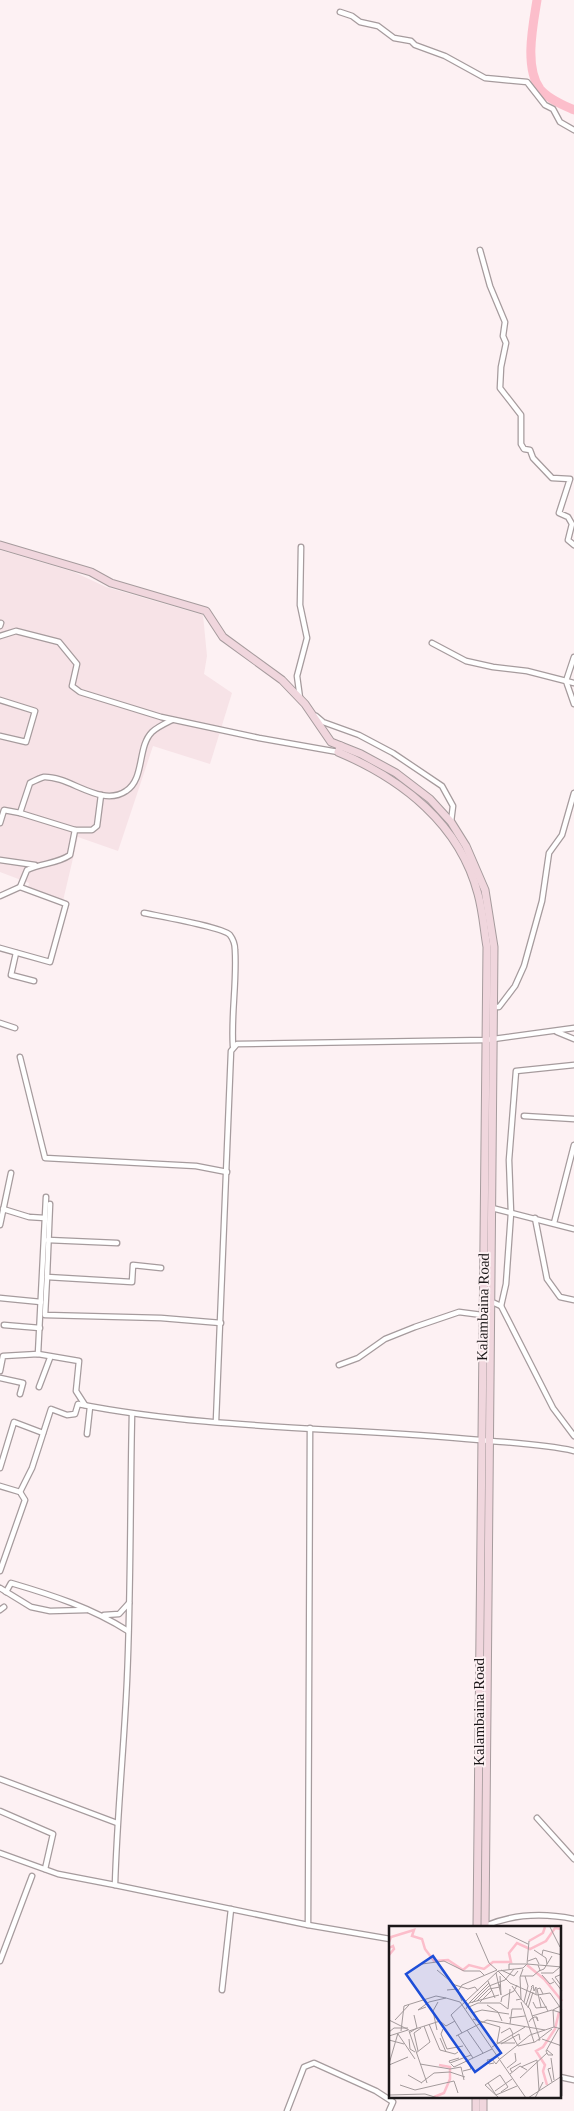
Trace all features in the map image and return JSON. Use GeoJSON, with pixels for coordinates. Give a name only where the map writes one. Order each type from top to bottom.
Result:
{"type":"FeatureCollection","features":[{"type":"Feature","properties":{"kind":"main road"},"geometry":{"type":"LineString","coordinates":[[0,545],[91,572],[111,583],[206,611],[223,637],[282,680],[309,710],[331,742],[340,749],[361,754],[396,773],[430,799],[451,822],[466,846],[485,890],[494,947],[490,1008],[494,1037],[491,1441],[482,1926]]}},
{"type":"Feature","properties":{"kind":"main road","name":"Kalambaina Road"},"geometry":{"type":"LineString","coordinates":[[340,749],[379,770],[425,805],[445,826],[460,849],[478,892],[487,947],[490,1008],[486,1040],[481,1440],[482,1926]]}},
{"type":"Feature","properties":{"kind":"main road"},"geometry":{"type":"LineString","coordinates":[[476,2098],[476,2111]]}},
{"type":"Feature","properties":{"kind":"main road"},"geometry":{"type":"LineString","coordinates":[[483,2098],[483,2111]]}},
{"type":"Feature","properties":{"kind":"street"},"geometry":{"type":"LineString","coordinates":[[340,12],[352,16],[360,22],[378,26],[394,38],[411,41],[415,45],[445,56],[485,78],[527,82],[541,101],[553,110],[560,122],[574,130]]}},
{"type":"Feature","properties":{"kind":"street"},"geometry":{"type":"LineString","coordinates":[[480,250],[490,286],[505,322],[504,336],[506,343],[501,367],[500,388],[522,415],[521,444],[524,448],[530,450],[533,458],[552,478],[570,479],[559,513],[568,517],[572,524],[568,540],[574,545]]}},
{"type":"Feature","properties":{"kind":"street"},"geometry":{"type":"LineString","coordinates":[[300,699],[297,676],[307,638],[300,604],[301,547]]}},
{"type":"Feature","properties":{"kind":"street"},"geometry":{"type":"LineString","coordinates":[[0,636],[16,631],[59,642],[77,664],[72,686],[80,692],[172,720],[259,738],[340,749]]}},
{"type":"Feature","properties":{"kind":"street"},"geometry":{"type":"LineString","coordinates":[[432,643],[466,661],[493,668],[527,671],[574,683]]}},
{"type":"Feature","properties":{"kind":"street"},"geometry":{"type":"LineString","coordinates":[[574,658],[566,681],[574,704]]}},
{"type":"Feature","properties":{"kind":"street"},"geometry":{"type":"LineString","coordinates":[[0,700],[35,710],[26,742],[0,736]]}},
{"type":"Feature","properties":{"kind":"street"},"geometry":{"type":"LineString","coordinates":[[309,710],[323,722],[359,735],[393,753],[442,786],[453,806],[451,822]]}},
{"type":"Feature","properties":{"kind":"street"},"geometry":{"type":"LineString","coordinates":[[20,813],[30,783],[44,777],[106,796],[126,792],[135,781],[146,744],[152,732],[172,720]]}},
{"type":"Feature","properties":{"kind":"street"},"geometry":{"type":"LineString","coordinates":[[490,1008],[499,1007],[515,986],[524,966],[542,901],[550,853],[562,835],[574,793]]}},
{"type":"Feature","properties":{"kind":"street"},"geometry":{"type":"LineString","coordinates":[[0,823],[4,810],[75,830],[92,830],[97,826],[101,794]]}},
{"type":"Feature","properties":{"kind":"street"},"geometry":{"type":"LineString","coordinates":[[0,860],[36,865],[60,862],[70,855],[75,830]]}},
{"type":"Feature","properties":{"kind":"street"},"geometry":{"type":"LineString","coordinates":[[20,888],[27,870],[36,865]]}},
{"type":"Feature","properties":{"kind":"street"},"geometry":{"type":"LineString","coordinates":[[0,896],[20,888],[66,904],[50,962],[0,948]]}},
{"type":"Feature","properties":{"kind":"street"},"geometry":{"type":"LineString","coordinates":[[144,913],[199,925],[230,935],[235,949],[231,1022],[233,1046],[216,1421]]}},
{"type":"Feature","properties":{"kind":"street"},"geometry":{"type":"LineString","coordinates":[[16,953],[11,975],[34,981]]}},
{"type":"Feature","properties":{"kind":"street"},"geometry":{"type":"LineString","coordinates":[[0,1023],[15,1028]]}},
{"type":"Feature","properties":{"kind":"street"},"geometry":{"type":"LineString","coordinates":[[233,1046],[237,1044],[486,1040],[494,1037],[574,1028]]}},
{"type":"Feature","properties":{"kind":"street"},"geometry":{"type":"LineString","coordinates":[[556,1031],[574,1039]]}},
{"type":"Feature","properties":{"kind":"street"},"geometry":{"type":"LineString","coordinates":[[20,1057],[46,1158],[196,1166],[227,1172]]}},
{"type":"Feature","properties":{"kind":"street"},"geometry":{"type":"LineString","coordinates":[[574,1065],[516,1071],[509,1160],[511,1213],[507,1244],[506,1284],[501,1306],[552,1408],[574,1436]]}},
{"type":"Feature","properties":{"kind":"street"},"geometry":{"type":"LineString","coordinates":[[524,1116],[574,1119]]}},
{"type":"Feature","properties":{"kind":"street"},"geometry":{"type":"LineString","coordinates":[[554,1223],[574,1145]]}},
{"type":"Feature","properties":{"kind":"street"},"geometry":{"type":"LineString","coordinates":[[0,1225],[11,1174]]}},
{"type":"Feature","properties":{"kind":"street"},"geometry":{"type":"LineString","coordinates":[[38,1354],[46,1197]]}},
{"type":"Feature","properties":{"kind":"street"},"geometry":{"type":"LineString","coordinates":[[50,1204],[45,1316],[161,1318],[221,1323]]}},
{"type":"Feature","properties":{"kind":"street"},"geometry":{"type":"LineString","coordinates":[[492,1208],[574,1229]]}},
{"type":"Feature","properties":{"kind":"street"},"geometry":{"type":"LineString","coordinates":[[3,1209],[29,1217],[45,1218]]}},
{"type":"Feature","properties":{"kind":"street"},"geometry":{"type":"LineString","coordinates":[[535,1218],[547,1279],[560,1297],[574,1300]]}},
{"type":"Feature","properties":{"kind":"street"},"geometry":{"type":"LineString","coordinates":[[48,1240],[117,1243]]}},
{"type":"Feature","properties":{"kind":"street"},"geometry":{"type":"LineString","coordinates":[[47,1277],[132,1282],[133,1264],[161,1268]]}},
{"type":"Feature","properties":{"kind":"street"},"geometry":{"type":"LineString","coordinates":[[0,1298],[41,1302]]}},
{"type":"Feature","properties":{"kind":"street"},"geometry":{"type":"LineString","coordinates":[[492,1302],[501,1306]]}},
{"type":"Feature","properties":{"kind":"street"},"geometry":{"type":"LineString","coordinates":[[339,1365],[358,1358],[385,1339],[415,1327],[459,1312],[482,1315]]}},
{"type":"Feature","properties":{"kind":"street"},"geometry":{"type":"LineString","coordinates":[[4,1325],[40,1328]]}},
{"type":"Feature","properties":{"kind":"street"},"geometry":{"type":"LineString","coordinates":[[0,1371],[3,1356],[38,1354],[50,1358],[78,1361],[76,1391],[88,1406],[87,1434]]}},
{"type":"Feature","properties":{"kind":"street"},"geometry":{"type":"LineString","coordinates":[[39,1387],[50,1358]]}},
{"type":"Feature","properties":{"kind":"street"},"geometry":{"type":"LineString","coordinates":[[0,1378],[23,1383],[20,1394]]}},
{"type":"Feature","properties":{"kind":"street"},"geometry":{"type":"LineString","coordinates":[[20,1492],[32,1468],[51,1408],[70,1415],[75,1414],[78,1404],[132,1414],[481,1440],[574,1451]]}},
{"type":"Feature","properties":{"kind":"street"},"geometry":{"type":"LineString","coordinates":[[115,1885],[130,1602],[132,1414]]}},
{"type":"Feature","properties":{"kind":"street"},"geometry":{"type":"LineString","coordinates":[[0,1468],[1,1458],[14,1422],[43,1433]]}},
{"type":"Feature","properties":{"kind":"street"},"geometry":{"type":"LineString","coordinates":[[308,1925],[310,1428]]}},
{"type":"Feature","properties":{"kind":"street"},"geometry":{"type":"LineString","coordinates":[[0,1486],[20,1492],[25,1500],[0,1571]]}},
{"type":"Feature","properties":{"kind":"street"},"geometry":{"type":"LineString","coordinates":[[6,1592],[10,1583],[103,1615],[128,1631]]}},
{"type":"Feature","properties":{"kind":"street"},"geometry":{"type":"LineString","coordinates":[[0,1588],[31,1607],[50,1611],[90,1610]]}},
{"type":"Feature","properties":{"kind":"street"},"geometry":{"type":"LineString","coordinates":[[103,1615],[119,1614],[130,1602]]}},
{"type":"Feature","properties":{"kind":"street"},"geometry":{"type":"LineString","coordinates":[[0,1779],[117,1823]]}},
{"type":"Feature","properties":{"kind":"street"},"geometry":{"type":"LineString","coordinates":[[0,1811],[53,1834],[45,1869]]}},
{"type":"Feature","properties":{"kind":"street"},"geometry":{"type":"LineString","coordinates":[[537,1818],[574,1859]]}},
{"type":"Feature","properties":{"kind":"street"},"geometry":{"type":"LineString","coordinates":[[0,1853],[45,1869],[115,1885],[308,1925],[389,1939]]}},
{"type":"Feature","properties":{"kind":"street"},"geometry":{"type":"LineString","coordinates":[[0,1960],[32,1876]]}},
{"type":"Feature","properties":{"kind":"street"},"geometry":{"type":"LineString","coordinates":[[222,1990],[231,1909]]}},
{"type":"Feature","properties":{"kind":"street"},"geometry":{"type":"LineString","coordinates":[[485,1926],[508,1918],[535,1915],[574,1919]]}},
{"type":"Feature","properties":{"kind":"street"},"geometry":{"type":"LineString","coordinates":[[287,2111],[304,2067],[314,2063],[376,2091],[393,2102],[389,2111]]}},
{"type":"Feature","properties":{"kind":"shaded area"},"geometry":{"type":"Polygon","coordinates":[[[0,550],[74,572],[106,587],[203,615],[207,656],[204,674],[232,693],[210,764],[153,746],[118,851],[78,837],[62,905],[28,888],[29,883],[0,872],[0,550]]]}},
{"type":"Feature","properties":{"kind":"waterway"},"geometry":{"type":"LineString","coordinates":[[537,0],[531,46],[532,69],[535,80],[547,96],[574,110]]}}]}
